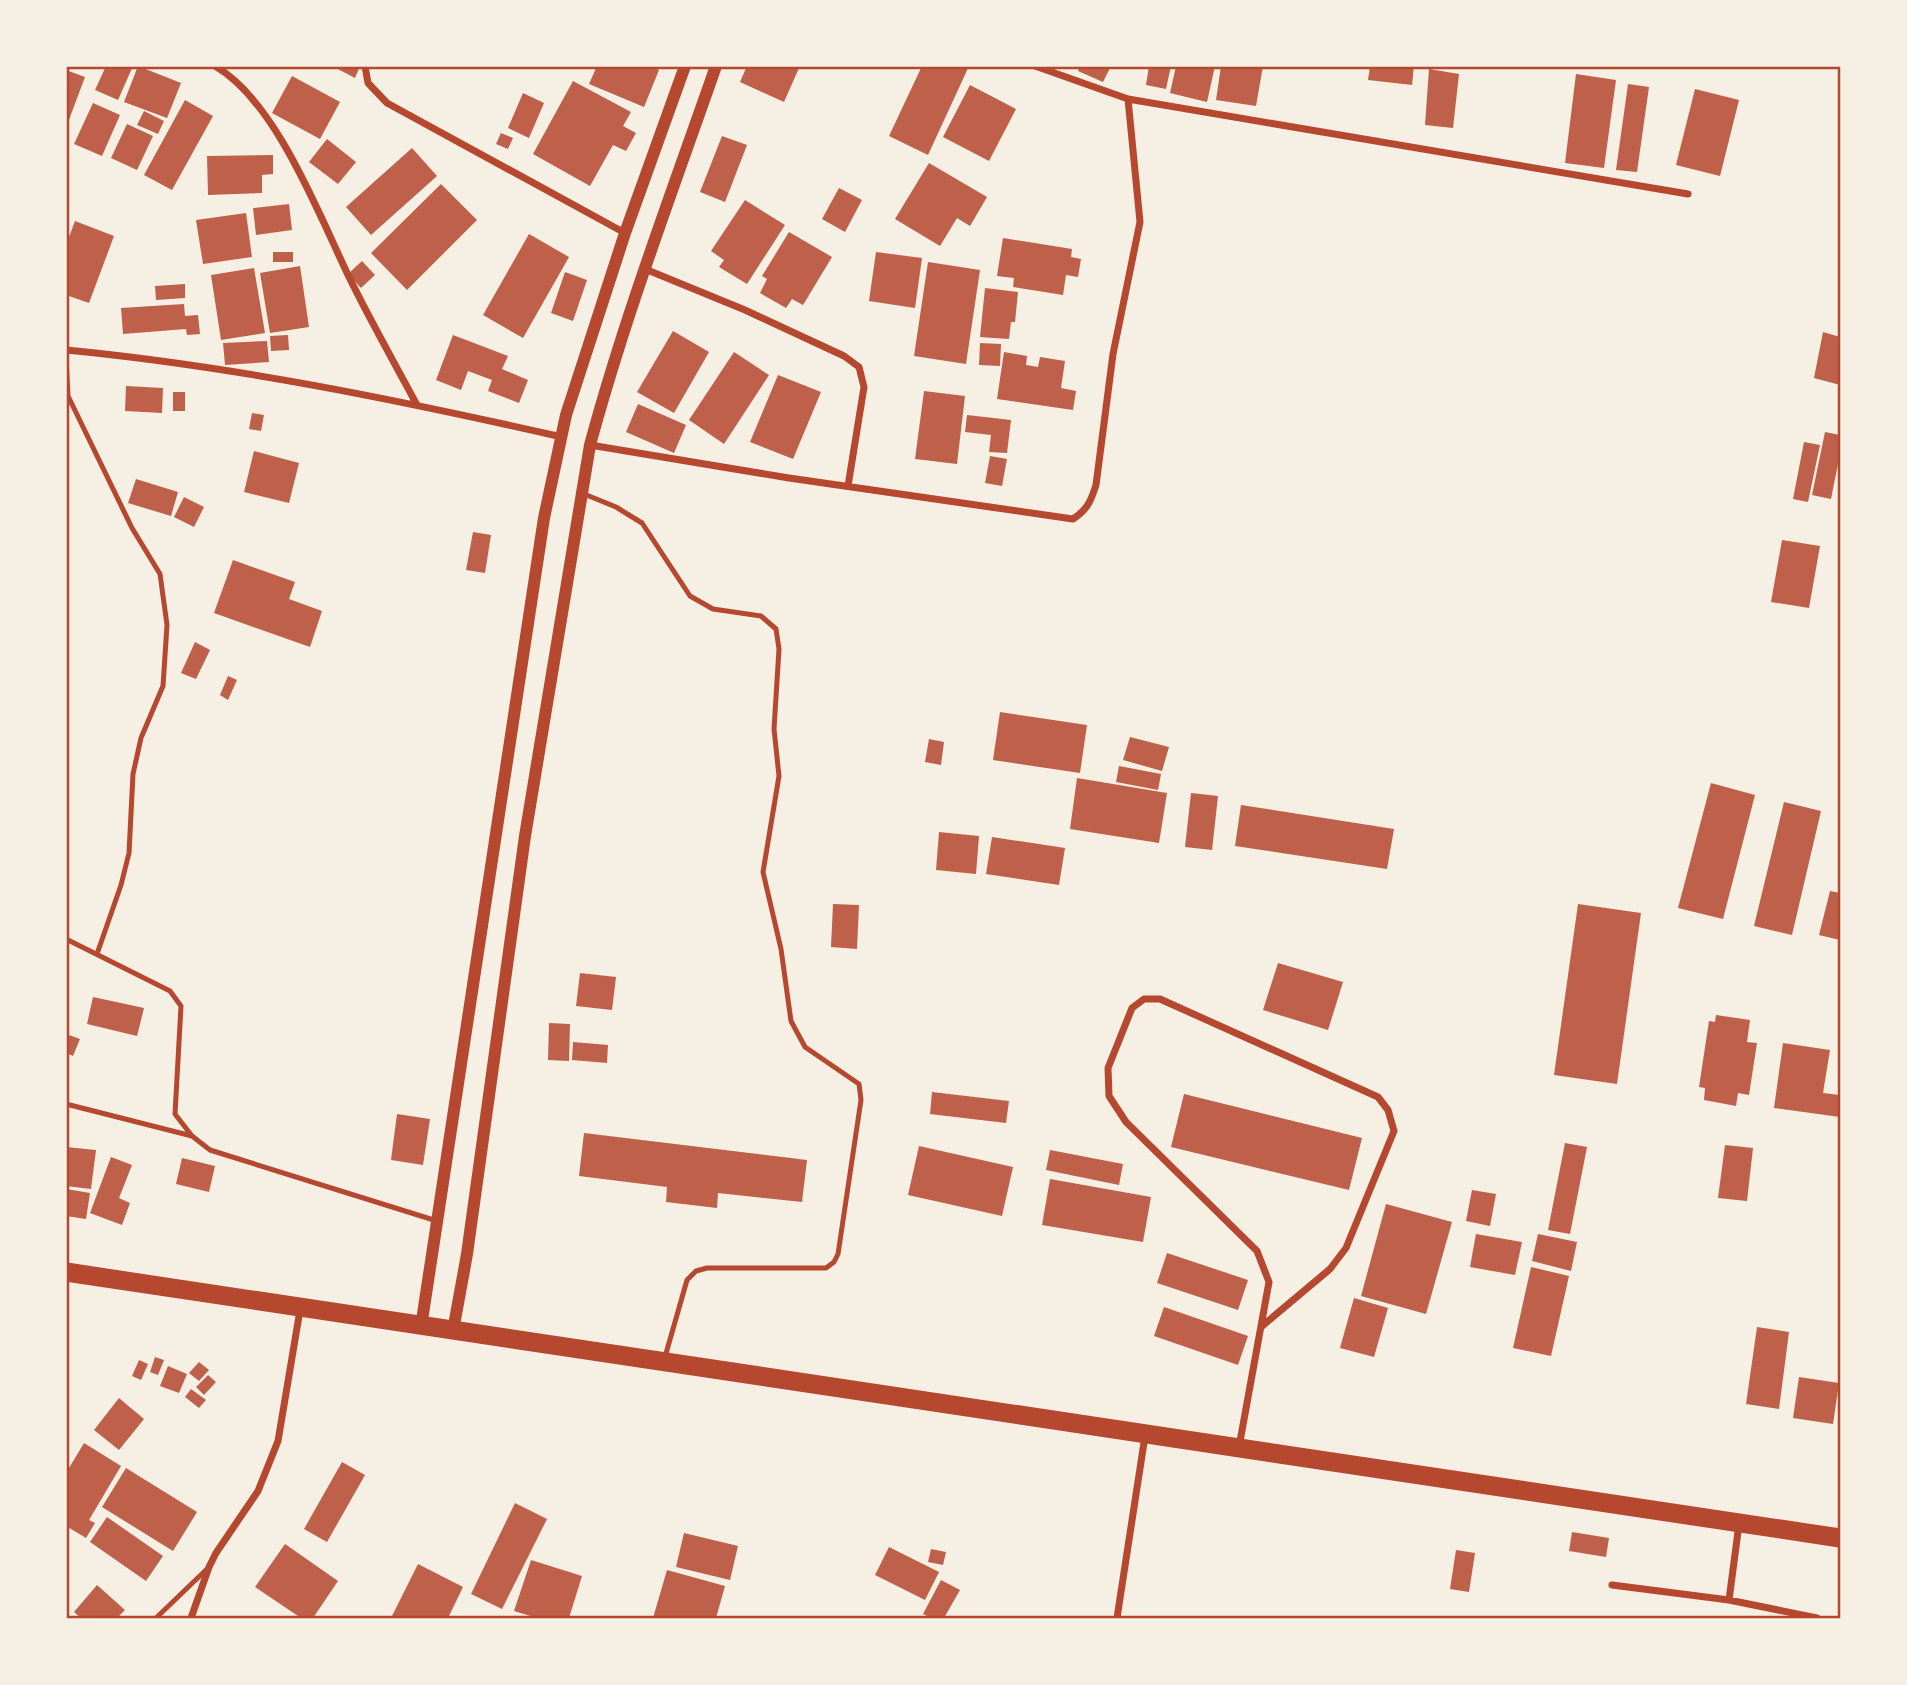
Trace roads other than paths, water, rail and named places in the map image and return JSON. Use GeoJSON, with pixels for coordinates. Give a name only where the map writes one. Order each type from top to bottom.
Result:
{"type":"FeatureCollection","features":[{"type":"Feature","properties":{"kind":"highway"},"geometry":{"type":"LineString","coordinates":[[66,1272],[1840,1538]]}},
{"type":"Feature","properties":{"kind":"street"},"geometry":{"type":"LineString","coordinates":[[215,66],[226,73],[270,119],[417,405]]}},
{"type":"Feature","properties":{"kind":"street"},"geometry":{"type":"LineString","coordinates":[[365,66],[368,83],[387,103],[625,233]]}},
{"type":"Feature","properties":{"kind":"street"},"geometry":{"type":"LineString","coordinates":[[421,1327],[544,518],[566,415],[625,233],[685,66]]}},
{"type":"Feature","properties":{"kind":"street"},"geometry":{"type":"LineString","coordinates":[[453,1331],[467,1254],[527,823],[590,444],[645,269],[716,66]]}},
{"type":"Feature","properties":{"kind":"street"},"geometry":{"type":"LineString","coordinates":[[1035,66],[1128,99],[1688,194]]}},
{"type":"Feature","properties":{"kind":"street"},"geometry":{"type":"LineString","coordinates":[[590,444],[1073,519],[1083,513],[1090,504],[1096,485],[1112,354],[1140,222],[1128,99]]}},
{"type":"Feature","properties":{"kind":"street"},"geometry":{"type":"LineString","coordinates":[[645,269],[746,310],[844,356],[859,367],[864,387],[848,486]]}},
{"type":"Feature","properties":{"kind":"street"},"geometry":{"type":"LineString","coordinates":[[66,350],[226,370],[417,405],[562,436]]}},
{"type":"Feature","properties":{"kind":"street"},"geometry":{"type":"LineString","coordinates":[[1239,1448],[1269,1282],[1257,1251],[1126,1122],[1109,1096],[1108,1068],[1132,1008],[1144,999],[1160,999],[1378,1097],[1388,1110],[1394,1131],[1346,1248],[1330,1269],[1261,1327]]}},
{"type":"Feature","properties":{"kind":"street"},"geometry":{"type":"LineString","coordinates":[[191,1619],[209,1567],[258,1492],[278,1441],[300,1309]]}},
{"type":"Feature","properties":{"kind":"street"},"geometry":{"type":"LineString","coordinates":[[1117,1619],[1145,1434]]}},
{"type":"Feature","properties":{"kind":"street"},"geometry":{"type":"LineString","coordinates":[[1729,1600],[1740,1523]]}},
{"type":"Feature","properties":{"kind":"street"},"geometry":{"type":"LineString","coordinates":[[1612,1584],[1729,1600],[1817,1619]]}},
{"type":"Feature","properties":{"kind":"lane"},"geometry":{"type":"LineString","coordinates":[[66,356],[68,396],[132,528],[160,574],[167,625],[163,686],[141,738],[133,774],[129,853],[97,954]]}},
{"type":"Feature","properties":{"kind":"lane"},"geometry":{"type":"LineString","coordinates":[[581,493],[616,507],[642,523],[690,596],[713,609],[761,615],[776,629],[779,649],[774,729],[779,776],[763,872],[781,949],[791,1021],[805,1047],[859,1084],[861,1100],[843,1227],[834,1262],[826,1268],[707,1268],[696,1271],[687,1280],[663,1363]]}},
{"type":"Feature","properties":{"kind":"lane"},"geometry":{"type":"LineString","coordinates":[[66,939],[170,991],[181,1006],[175,1114],[192,1136],[210,1150],[438,1221]]}},
{"type":"Feature","properties":{"kind":"lane"},"geometry":{"type":"LineString","coordinates":[[66,1104],[192,1136]]}},
{"type":"Feature","properties":{"kind":"lane"},"geometry":{"type":"LineString","coordinates":[[156,1619],[209,1567]]}}]}
